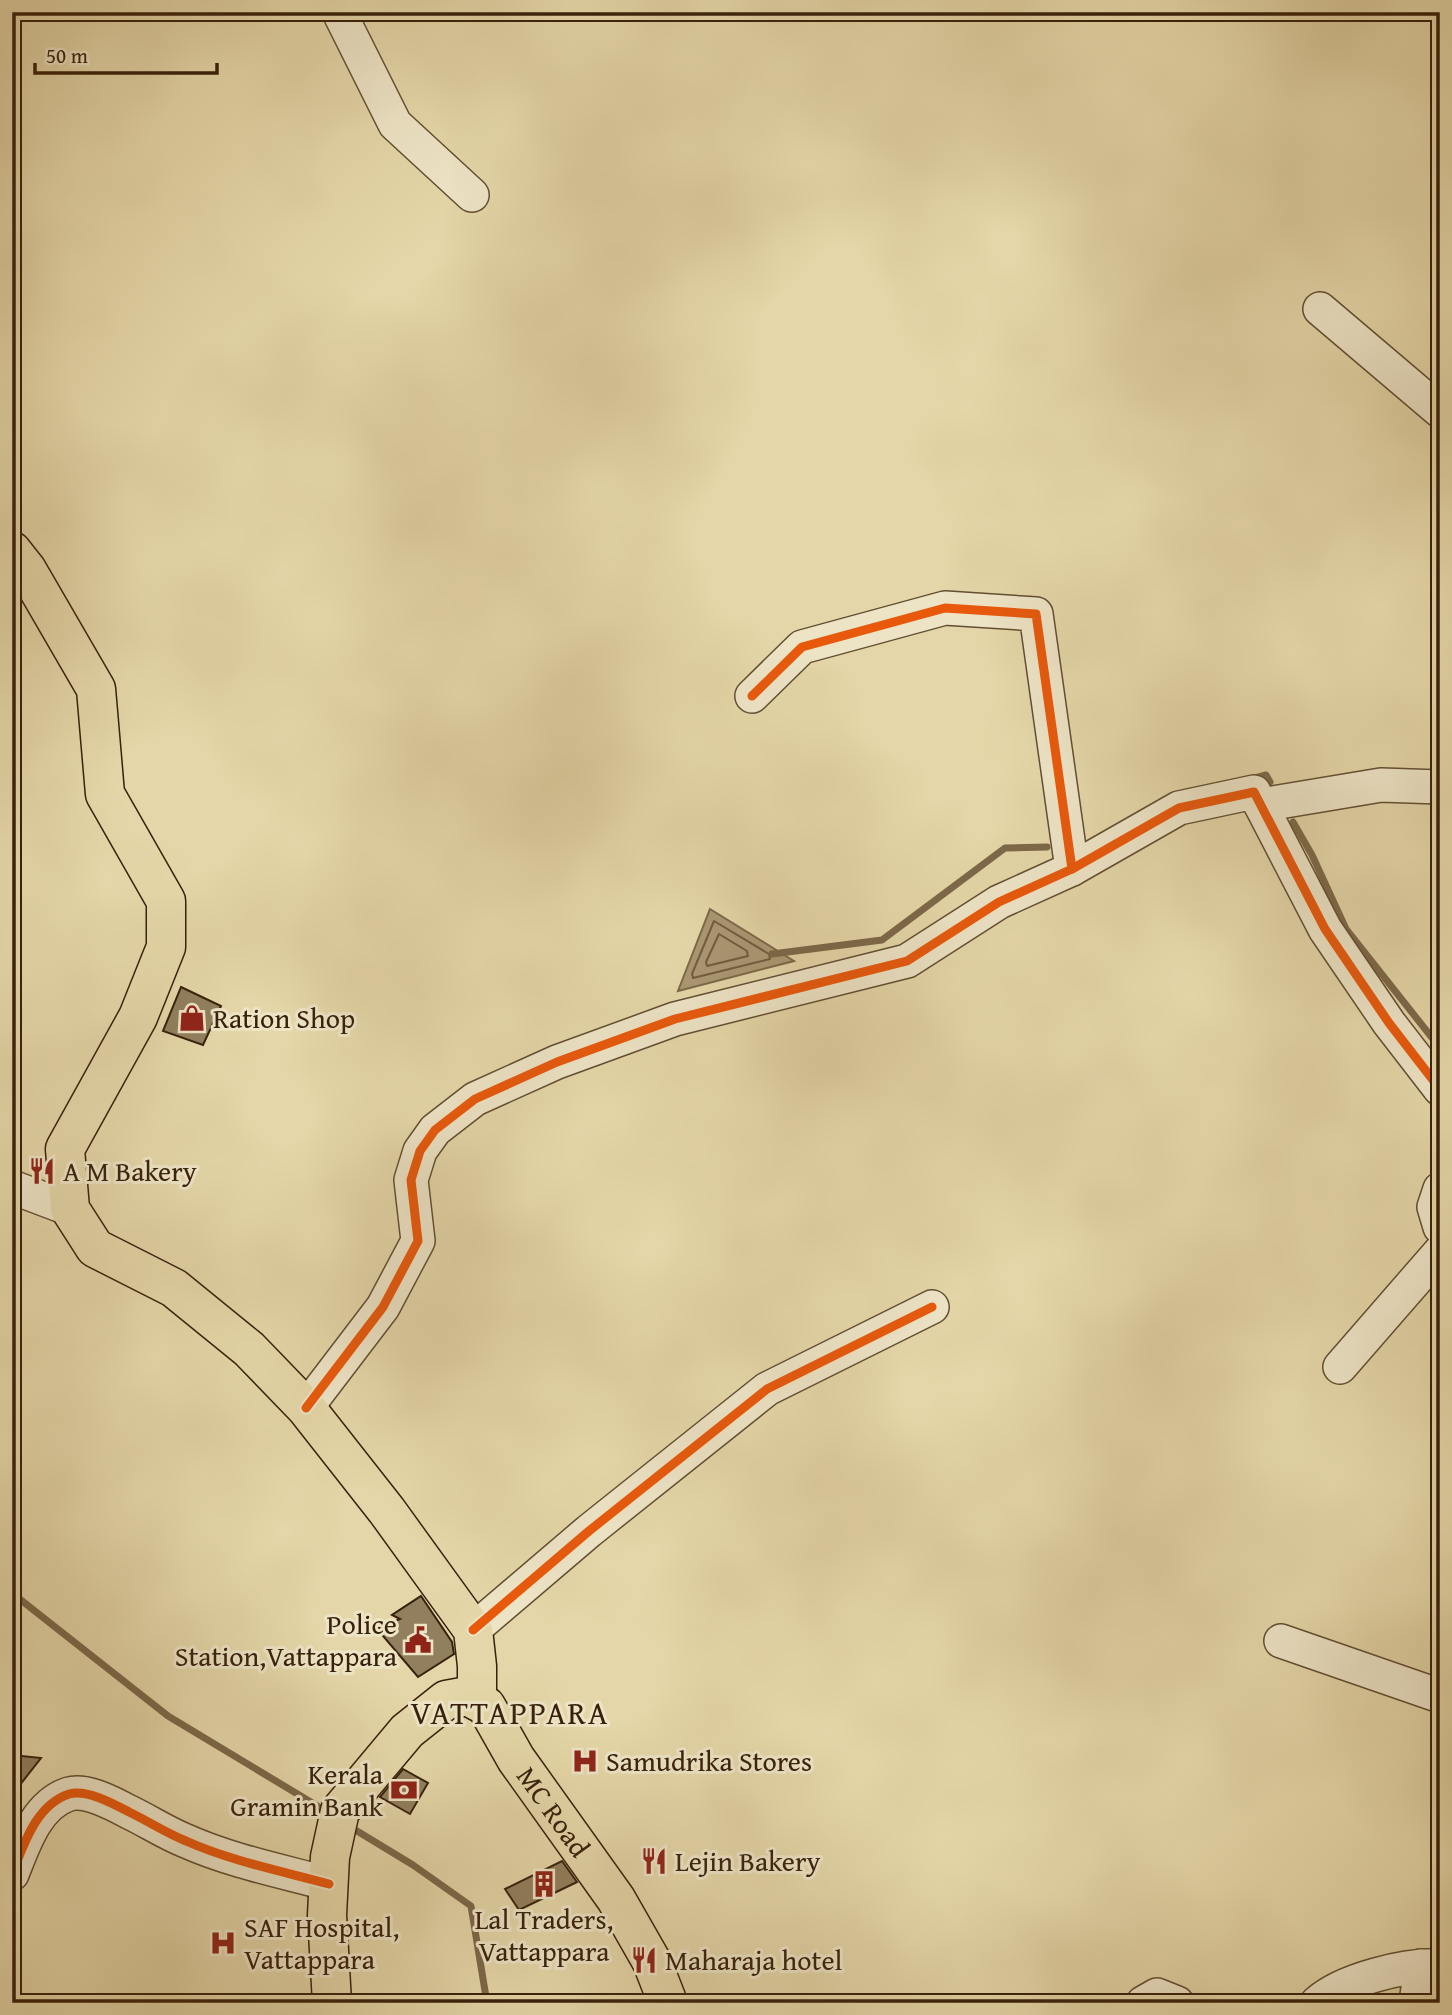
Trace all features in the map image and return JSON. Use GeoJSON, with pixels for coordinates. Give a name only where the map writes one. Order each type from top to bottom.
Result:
{"type":"FeatureCollection","features":[{"type":"Feature","properties":{"kind":"main road"},"geometry":{"type":"LineString","coordinates":[[12,551],[27,570],[96,689],[105,794],[166,901],[166,947],[138,1017],[65,1149],[70,1209],[95,1248],[174,1288],[249,1349],[306,1408],[387,1511],[473,1630],[477,1701],[468,1696],[446,1700],[421,1719],[407,1731],[340,1811],[330,1857],[327,1915],[332,2003]]}},
{"type":"Feature","properties":{"kind":"main road","name":"MC Road"},"geometry":{"type":"LineString","coordinates":[[477,1701],[485,1706],[516,1759],[616,1899],[652,1962],[668,2003]]}},
{"type":"Feature","properties":{"kind":"street"},"geometry":{"type":"LineString","coordinates":[[339,12],[394,124],[472,195]]}},
{"type":"Feature","properties":{"kind":"street"},"geometry":{"type":"LineString","coordinates":[[1320,309],[1440,411]]}},
{"type":"Feature","properties":{"kind":"street"},"geometry":{"type":"LineString","coordinates":[[752,696],[802,647],[944,608],[1036,614],[1072,869]]}},
{"type":"Feature","properties":{"kind":"street"},"geometry":{"type":"LineString","coordinates":[[1261,805],[1381,786],[1440,787]]}},
{"type":"Feature","properties":{"kind":"street"},"geometry":{"type":"LineString","coordinates":[[306,1408],[383,1307],[418,1241],[411,1180],[420,1151],[435,1129],[475,1099],[557,1062],[675,1019],[907,961],[999,902],[1072,869],[1179,808],[1254,792],[1325,929],[1389,1023],[1439,1086]]}},
{"type":"Feature","properties":{"kind":"street"},"geometry":{"type":"LineString","coordinates":[[12,1187],[70,1209]]}},
{"type":"Feature","properties":{"kind":"street"},"geometry":{"type":"LineString","coordinates":[[1440,1189],[1434,1207],[1440,1227]]}},
{"type":"Feature","properties":{"kind":"street"},"geometry":{"type":"LineString","coordinates":[[1340,1367],[1440,1252]]}},
{"type":"Feature","properties":{"kind":"street"},"geometry":{"type":"LineString","coordinates":[[473,1630],[589,1531],[767,1389],[932,1307]]}},
{"type":"Feature","properties":{"kind":"street"},"geometry":{"type":"LineString","coordinates":[[1281,1642],[1440,1696]]}},
{"type":"Feature","properties":{"kind":"street"},"geometry":{"type":"LineString","coordinates":[[12,1874],[30,1831],[41,1814],[56,1800],[72,1793],[100,1797],[185,1841],[243,1862],[329,1884]]}},
{"type":"Feature","properties":{"kind":"street"},"geometry":{"type":"LineString","coordinates":[[1317,2003],[1355,1981],[1430,1966]]}},
{"type":"Feature","properties":{"kind":"street"},"geometry":{"type":"LineString","coordinates":[[1416,2003],[1430,1966]]}},
{"type":"Feature","properties":{"kind":"street"},"geometry":{"type":"LineString","coordinates":[[1143,2003],[1157,1995],[1177,2003]]}},
{"type":"Feature","properties":{"kind":"water"},"geometry":{"type":"Polygon","coordinates":[[[710,909],[794,961],[678,991],[710,909]]]}},
{"type":"Feature","properties":{"kind":"building","name":"Ration Shop"},"geometry":{"type":"Polygon","coordinates":[[[181,987],[221,1006],[203,1045],[163,1031],[181,987]]]}},
{"type":"Feature","properties":{"kind":"building","name":"Police Station,Vattappara"},"geometry":{"type":"Polygon","coordinates":[[[421,1596],[452,1642],[454,1654],[418,1677],[377,1629],[400,1619],[392,1615],[421,1596]]]}},
{"type":"Feature","properties":{"kind":"building"},"geometry":{"type":"Polygon","coordinates":[[[12,1755],[41,1758],[12,1795],[12,1755]]]}},
{"type":"Feature","properties":{"kind":"building","name":"Kerala Gramin Bank"},"geometry":{"type":"Polygon","coordinates":[[[403,1769],[428,1783],[410,1814],[380,1797],[403,1769]]]}},
{"type":"Feature","properties":{"kind":"building","name":"Lal Traders, Vattappara"},"geometry":{"type":"Polygon","coordinates":[[[562,1861],[577,1882],[519,1910],[505,1889],[562,1861]]]}},
{"type":"Feature","properties":{"kind":"waterway"},"geometry":{"type":"LineString","coordinates":[[1251,779],[1266,775],[1270,782]]}},
{"type":"Feature","properties":{"kind":"waterway"},"geometry":{"type":"LineString","coordinates":[[1293,822],[1312,855],[1346,929],[1437,1044]]}},
{"type":"Feature","properties":{"kind":"waterway"},"geometry":{"type":"LineString","coordinates":[[772,954],[882,940],[1005,848],[1047,847]]}},
{"type":"Feature","properties":{"kind":"waterway"},"geometry":{"type":"LineString","coordinates":[[12,1593],[168,1716],[319,1807]]}},
{"type":"Feature","properties":{"kind":"waterway"},"geometry":{"type":"LineString","coordinates":[[357,1831],[413,1865],[471,1906],[487,2003]]}},
{"type":"Feature","properties":{"kind":"cycle path"},"geometry":{"type":"LineString","coordinates":[[752,696],[802,647],[945,608],[1036,614],[1072,869]]}},
{"type":"Feature","properties":{"kind":"cycle path"},"geometry":{"type":"LineString","coordinates":[[306,1408],[383,1307],[418,1241],[411,1180],[420,1151],[435,1130],[475,1099],[557,1062],[675,1019],[907,961],[999,902],[1072,869],[1179,808],[1254,792],[1325,929],[1389,1023],[1440,1089]]}},
{"type":"Feature","properties":{"kind":"cycle path"},"geometry":{"type":"LineString","coordinates":[[473,1630],[589,1531],[767,1389],[932,1307]]}},
{"type":"Feature","properties":{"kind":"cycle path"},"geometry":{"type":"LineString","coordinates":[[12,1874],[27,1838],[40,1816],[58,1799],[76,1793],[108,1801],[203,1848],[329,1884]]}},
{"type":"Feature","properties":{"kind":"place","name":"Ration Shop"},"geometry":{"type":"Point","coordinates":[192,1018]}},
{"type":"Feature","properties":{"kind":"place","name":"A M Bakery"},"geometry":{"type":"Point","coordinates":[42,1171]}},
{"type":"Feature","properties":{"kind":"place","name":"Police Station,Vattappara"},"geometry":{"type":"Point","coordinates":[418,1640]}},
{"type":"Feature","properties":{"kind":"place","name":"Samudrika Stores"},"geometry":{"type":"Point","coordinates":[585,1761]}},
{"type":"Feature","properties":{"kind":"place","name":"Kerala Gramin Bank"},"geometry":{"type":"Point","coordinates":[404,1790]}},
{"type":"Feature","properties":{"kind":"place","name":"Lejin Bakery"},"geometry":{"type":"Point","coordinates":[654,1861]}},
{"type":"Feature","properties":{"kind":"place","name":"Lal Traders, Vattappara"},"geometry":{"type":"Point","coordinates":[544,1884]}},
{"type":"Feature","properties":{"kind":"place","name":"SAF Hospital, Vattappara"},"geometry":{"type":"Point","coordinates":[223,1943]}},
{"type":"Feature","properties":{"kind":"place","name":"Maharaja hotel"},"geometry":{"type":"Point","coordinates":[644,1960]}},
{"type":"Feature","properties":{"kind":"district","name":"VATTAPPARA"},"geometry":{"type":"Point","coordinates":[510,1713]}}]}
